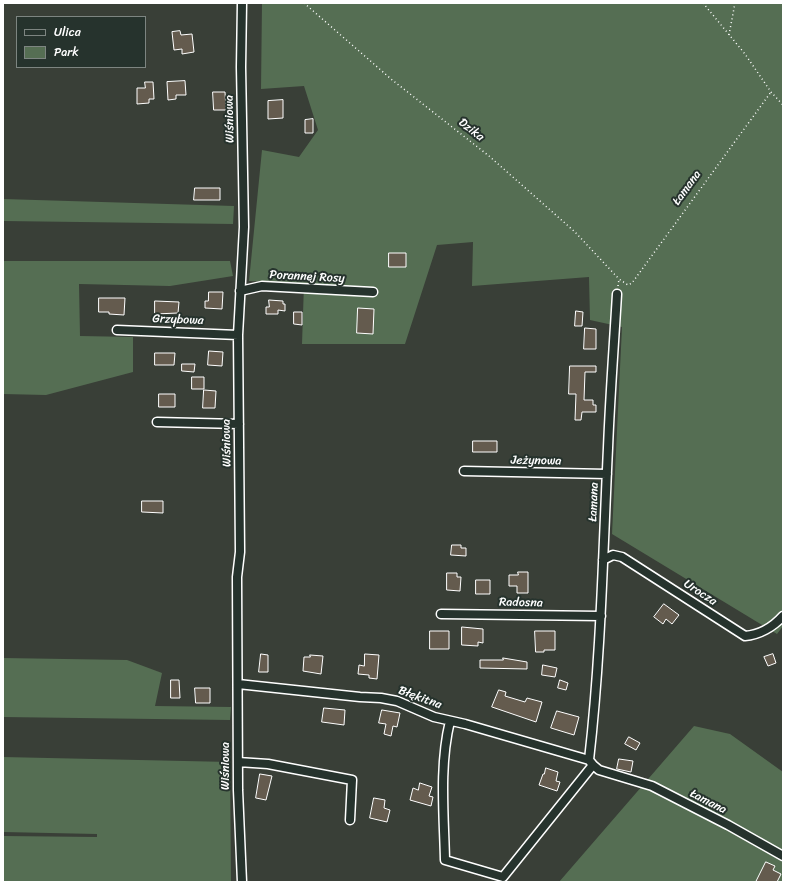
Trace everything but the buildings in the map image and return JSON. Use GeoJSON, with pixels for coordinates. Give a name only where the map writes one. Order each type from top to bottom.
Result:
{"type":"FeatureCollection","features":[{"type":"Feature","properties":{"kind":"street","name":"Wiśniowa"},"geometry":{"type":"LineString","coordinates":[[242,3],[241,67],[244,227],[238,335],[240,552],[237,578],[238,762],[242,882]]}},
{"type":"Feature","properties":{"kind":"street","name":"Porannej Rosy"},"geometry":{"type":"LineString","coordinates":[[240,291],[262,286],[373,292]]}},
{"type":"Feature","properties":{"kind":"street","name":"Łamana"},"geometry":{"type":"LineString","coordinates":[[617,294],[601,616],[591,762],[599,770],[652,786],[783,856]]}},
{"type":"Feature","properties":{"kind":"street","name":"Grzybowa"},"geometry":{"type":"LineString","coordinates":[[117,330],[238,335]]}},
{"type":"Feature","properties":{"kind":"street"},"geometry":{"type":"LineString","coordinates":[[157,422],[239,424]]}},
{"type":"Feature","properties":{"kind":"street","name":"Jeżynowa"},"geometry":{"type":"LineString","coordinates":[[464,471],[607,474]]}},
{"type":"Feature","properties":{"kind":"street","name":"Urocza"},"geometry":{"type":"LineString","coordinates":[[603,560],[613,555],[622,557],[745,636],[754,635],[776,623],[783,616]]}},
{"type":"Feature","properties":{"kind":"street","name":"Radosna"},"geometry":{"type":"LineString","coordinates":[[441,614],[601,616]]}},
{"type":"Feature","properties":{"kind":"street","name":"Błękitna"},"geometry":{"type":"LineString","coordinates":[[238,684],[397,701],[434,717],[465,724],[591,762]]}},
{"type":"Feature","properties":{"kind":"street"},"geometry":{"type":"LineString","coordinates":[[450,721],[446,736],[444,776],[445,860],[503,877],[591,762]]}},
{"type":"Feature","properties":{"kind":"street"},"geometry":{"type":"LineString","coordinates":[[238,762],[268,764],[352,780],[350,820]]}},
{"type":"Feature","properties":{"kind":"path","name":"Dzika"},"geometry":{"type":"LineString","coordinates":[[304,3],[391,79],[489,156],[575,232],[620,279]]}},
{"type":"Feature","properties":{"kind":"path"},"geometry":{"type":"LineString","coordinates":[[703,3],[745,54],[771,92],[783,104]]}},
{"type":"Feature","properties":{"kind":"path"},"geometry":{"type":"LineString","coordinates":[[729,35],[735,3]]}},
{"type":"Feature","properties":{"kind":"path","name":"Łamana"},"geometry":{"type":"LineString","coordinates":[[620,279],[628,285],[632,283],[771,92]]}},
{"type":"Feature","properties":{"kind":"path"},"geometry":{"type":"LineString","coordinates":[[617,294],[620,279]]}},
{"type":"Feature","properties":{"kind":"green space"},"geometry":{"type":"Polygon","coordinates":[[[262,3],[783,3],[783,626],[777,634],[612,534],[622,327],[590,320],[589,277],[472,286],[473,242],[437,245],[405,344],[302,344],[304,284],[249,281],[262,150],[299,157],[318,130],[304,86],[261,89],[262,3]]]}},
{"type":"Feature","properties":{"kind":"green space"},"geometry":{"type":"Polygon","coordinates":[[[3,199],[234,206],[233,224],[3,221],[3,199]]]}},
{"type":"Feature","properties":{"kind":"green space"},"geometry":{"type":"Polygon","coordinates":[[[3,261],[230,261],[233,276],[170,286],[79,284],[80,336],[133,337],[133,372],[46,395],[3,394],[3,261]]]}},
{"type":"Feature","properties":{"kind":"green space"},"geometry":{"type":"Polygon","coordinates":[[[3,658],[127,660],[162,673],[155,706],[231,707],[230,720],[3,717],[3,658]]]}},
{"type":"Feature","properties":{"kind":"green space"},"geometry":{"type":"Polygon","coordinates":[[[694,726],[730,734],[783,772],[783,882],[559,882],[694,726]]]}},
{"type":"Feature","properties":{"kind":"green space"},"geometry":{"type":"Polygon","coordinates":[[[3,757],[230,762],[231,882],[3,882],[3,836],[97,837],[97,834],[3,832],[3,757]]]}}]}
